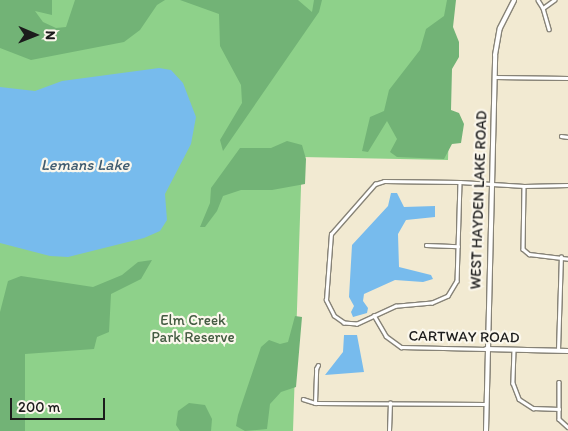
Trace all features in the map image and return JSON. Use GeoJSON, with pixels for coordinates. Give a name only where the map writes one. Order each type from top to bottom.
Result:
{"type":"FeatureCollection","features":[{"type":"Feature","properties":{"kind":"main road","name":"WEST HAYDEN LAKE ROAD"},"geometry":{"type":"LineString","coordinates":[[486,431],[486,349],[495,77],[498,34],[514,0]]}},
{"type":"Feature","properties":{"kind":"main road","name":"CARTWAY ROAD"},"geometry":{"type":"LineString","coordinates":[[486,349],[568,350]]}},
{"type":"Feature","properties":{"kind":"street"},"geometry":{"type":"LineString","coordinates":[[538,0],[544,8],[549,29]]}},
{"type":"Feature","properties":{"kind":"street"},"geometry":{"type":"LineString","coordinates":[[544,8],[554,0]]}},
{"type":"Feature","properties":{"kind":"street"},"geometry":{"type":"LineString","coordinates":[[495,77],[568,78]]}},
{"type":"Feature","properties":{"kind":"street"},"geometry":{"type":"LineString","coordinates":[[561,136],[568,137]]}},
{"type":"Feature","properties":{"kind":"street"},"geometry":{"type":"LineString","coordinates":[[460,182],[457,281],[448,296],[432,303],[396,306],[362,322],[349,324],[337,319],[329,310],[326,294],[331,234],[375,184],[384,181],[460,182],[524,186],[568,185]]}},
{"type":"Feature","properties":{"kind":"street"},"geometry":{"type":"LineString","coordinates":[[524,186],[523,249],[529,254],[568,259]]}},
{"type":"Feature","properties":{"kind":"street"},"geometry":{"type":"LineString","coordinates":[[426,245],[458,246]]}},
{"type":"Feature","properties":{"kind":"street"},"geometry":{"type":"LineString","coordinates":[[558,350],[561,258]]}},
{"type":"Feature","properties":{"kind":"street","name":"CARTWAY ROAD"},"geometry":{"type":"LineString","coordinates":[[374,315],[386,336],[401,347],[486,349]]}},
{"type":"Feature","properties":{"kind":"street"},"geometry":{"type":"LineString","coordinates":[[514,349],[513,382],[519,399],[533,408],[559,409]]}},
{"type":"Feature","properties":{"kind":"street"},"geometry":{"type":"LineString","coordinates":[[315,403],[318,364]]}},
{"type":"Feature","properties":{"kind":"street"},"geometry":{"type":"LineString","coordinates":[[559,382],[559,419],[568,427]]}},
{"type":"Feature","properties":{"kind":"street"},"geometry":{"type":"LineString","coordinates":[[303,399],[315,403],[486,404]]}},
{"type":"Feature","properties":{"kind":"street"},"geometry":{"type":"LineString","coordinates":[[389,431],[390,403]]}},
{"type":"Feature","properties":{"kind":"green space","name":"Elm Creek Park Reserve"},"geometry":{"type":"Polygon","coordinates":[[[0,0],[453,0],[448,160],[302,157],[293,431],[0,431],[0,0]]]}},
{"type":"Feature","properties":{"kind":"green space"},"geometry":{"type":"Polygon","coordinates":[[[0,0],[52,0],[52,15],[35,11],[43,22],[56,28],[66,27],[75,0],[165,0],[157,5],[140,30],[124,42],[31,60],[0,48],[0,0]]]}},
{"type":"Feature","properties":{"kind":"green space"},"geometry":{"type":"Polygon","coordinates":[[[180,0],[298,0],[312,12],[314,0],[322,0],[319,12],[223,151],[220,140],[242,103],[241,85],[220,46],[219,14],[180,0]]]}},
{"type":"Feature","properties":{"kind":"green space"},"geometry":{"type":"Polygon","coordinates":[[[447,0],[456,0],[453,27],[459,42],[459,57],[452,69],[451,110],[459,113],[464,124],[461,143],[452,144],[444,159],[397,157],[390,152],[397,139],[387,121],[368,152],[362,151],[370,117],[384,111],[389,90],[420,50],[426,29],[444,16],[447,0]]]}},
{"type":"Feature","properties":{"kind":"green space"},"geometry":{"type":"Polygon","coordinates":[[[287,141],[302,145],[306,159],[305,184],[272,190],[241,190],[223,196],[217,211],[205,227],[200,227],[210,203],[211,188],[240,148],[271,148],[287,141]]]}},
{"type":"Feature","properties":{"kind":"green space"},"geometry":{"type":"Polygon","coordinates":[[[152,260],[141,279],[111,294],[109,332],[97,337],[94,349],[25,354],[25,431],[0,431],[0,312],[8,281],[21,276],[93,287],[122,275],[138,262],[152,260]]]}},
{"type":"Feature","properties":{"kind":"green space"},"geometry":{"type":"Polygon","coordinates":[[[295,316],[302,317],[296,387],[281,392],[270,404],[267,429],[245,431],[236,426],[238,415],[261,347],[269,340],[280,344],[288,342],[295,316]]]}},
{"type":"Feature","properties":{"kind":"green space"},"geometry":{"type":"Polygon","coordinates":[[[189,403],[205,405],[212,419],[211,431],[180,431],[176,425],[178,411],[189,403]]]}},
{"type":"Feature","properties":{"kind":"water","name":"Lemans Lake"},"geometry":{"type":"Polygon","coordinates":[[[159,68],[171,70],[183,83],[196,117],[191,144],[165,194],[167,220],[160,231],[144,238],[68,257],[50,256],[0,243],[0,87],[35,91],[62,81],[159,68]]]}},
{"type":"Feature","properties":{"kind":"water"},"geometry":{"type":"Polygon","coordinates":[[[391,193],[397,193],[404,207],[435,206],[435,217],[406,220],[398,234],[399,267],[431,275],[433,279],[423,282],[395,280],[364,294],[363,301],[368,308],[367,313],[353,317],[351,312],[354,306],[349,297],[352,245],[388,206],[391,193]]]}},
{"type":"Feature","properties":{"kind":"water"},"geometry":{"type":"Polygon","coordinates":[[[344,335],[357,335],[364,372],[325,375],[343,352],[344,335]]]}}]}
